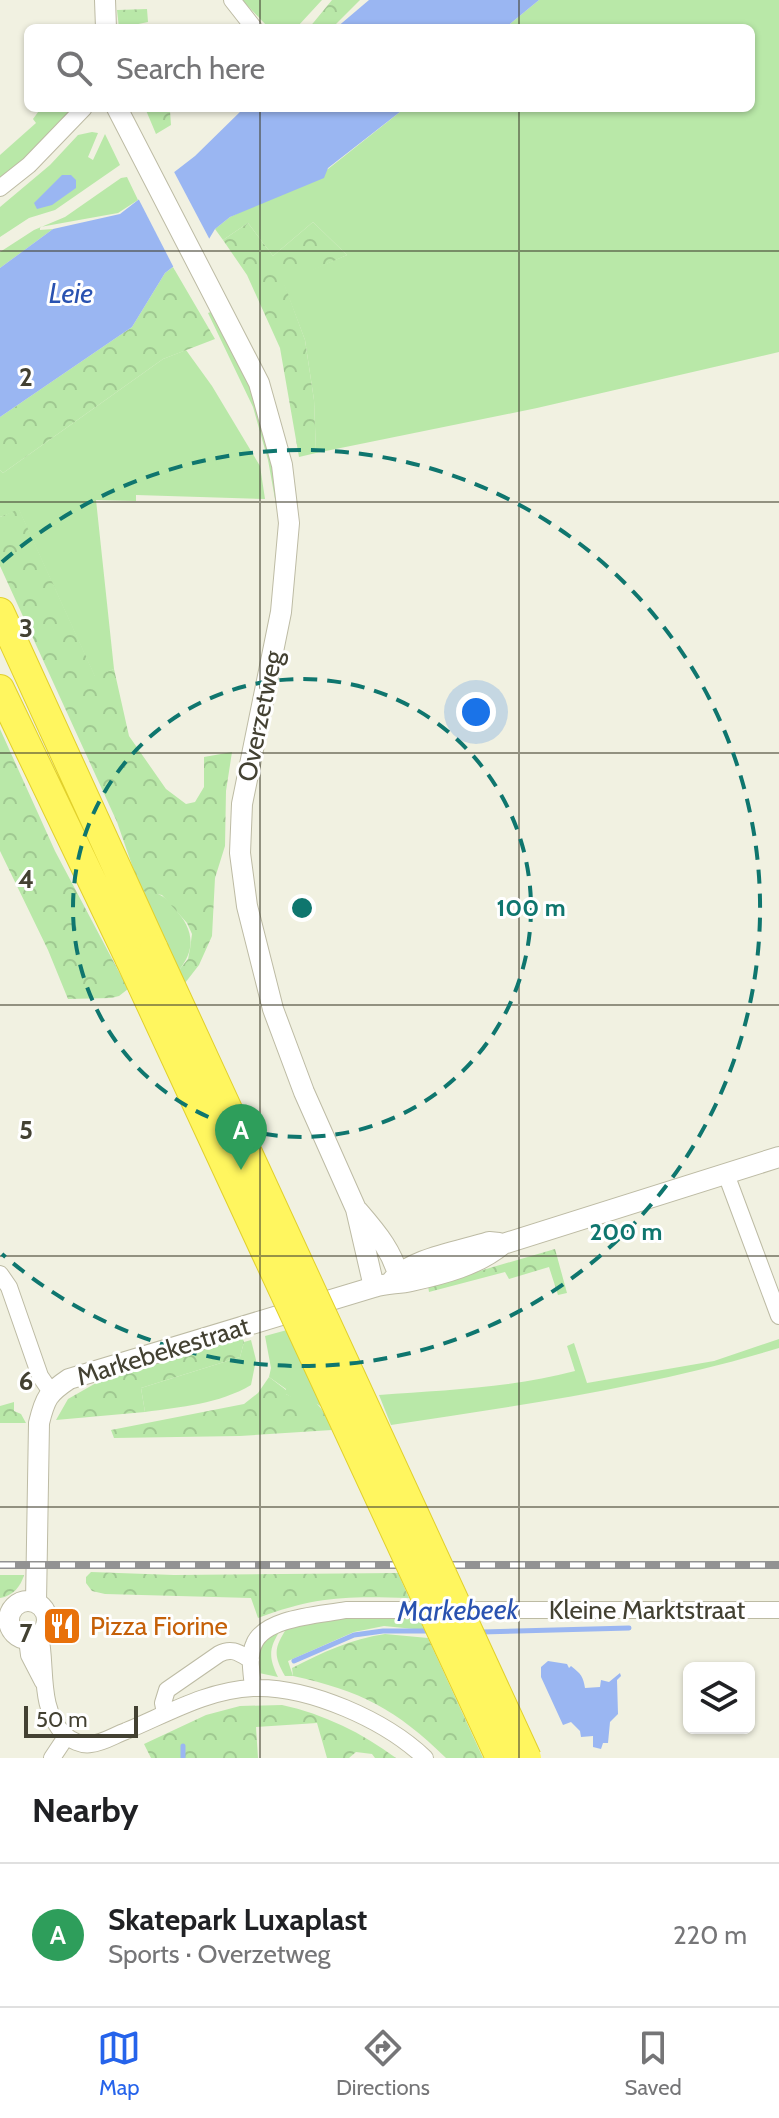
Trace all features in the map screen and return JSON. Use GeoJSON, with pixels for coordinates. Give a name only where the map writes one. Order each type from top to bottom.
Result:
{"type":"FeatureCollection","features":[{"type":"Feature","properties":{"kind":"highway"},"geometry":{"type":"LineString","coordinates":[[0,612],[84,791],[142,954],[500,1758]]}},
{"type":"Feature","properties":{"kind":"highway"},"geometry":{"type":"LineString","coordinates":[[0,689],[142,954],[527,1758]]}},
{"type":"Feature","properties":{"kind":"street"},"geometry":{"type":"LineString","coordinates":[[105,0],[106,24]]}},
{"type":"Feature","properties":{"kind":"street"},"geometry":{"type":"LineString","coordinates":[[232,0],[251,24]]}},
{"type":"Feature","properties":{"kind":"street"},"geometry":{"type":"LineString","coordinates":[[0,188],[29,165],[80,112]]}},
{"type":"Feature","properties":{"kind":"street","name":"Overzetweg"},"geometry":{"type":"LineString","coordinates":[[119,112],[259,383],[282,465],[289,523],[281,612],[242,804],[240,853],[247,906],[273,1009],[304,1092],[391,1281]]}},
{"type":"Feature","properties":{"kind":"street","name":"Markebekestraat"},"geometry":{"type":"LineString","coordinates":[[36,1602],[39,1423],[51,1392],[69,1379],[391,1281],[467,1265],[491,1254],[503,1244],[779,1157]]}},
{"type":"Feature","properties":{"kind":"street"},"geometry":{"type":"LineString","coordinates":[[726,1174],[779,1316]]}},
{"type":"Feature","properties":{"kind":"street","name":"Overzetweg"},"geometry":{"type":"LineString","coordinates":[[356,1209],[379,1235],[396,1264],[391,1281]]}},
{"type":"Feature","properties":{"kind":"street"},"geometry":{"type":"LineString","coordinates":[[0,1274],[9,1287],[40,1376],[51,1392]]}},
{"type":"Feature","properties":{"kind":"street"},"geometry":{"type":"LineString","coordinates":[[25,1601],[36,1602],[47,1613],[45,1629],[34,1637],[16,1634],[5,1616],[25,1601]]}},
{"type":"Feature","properties":{"kind":"street","name":"Kleine Marktstraat"},"geometry":{"type":"LineString","coordinates":[[251,1660],[254,1642],[259,1635],[279,1622],[346,1610],[779,1610]]}},
{"type":"Feature","properties":{"kind":"street"},"geometry":{"type":"LineString","coordinates":[[34,1637],[44,1653],[44,1684],[53,1719],[66,1737],[77,1742],[91,1745],[200,1699],[253,1688],[277,1690],[350,1710],[391,1732],[425,1758]]}},
{"type":"Feature","properties":{"kind":"street"},"geometry":{"type":"LineString","coordinates":[[165,1713],[163,1703],[167,1690],[227,1650],[251,1660],[253,1688]]}},
{"type":"Feature","properties":{"kind":"street"},"geometry":{"type":"LineString","coordinates":[[52,1758],[66,1737]]}},
{"type":"Feature","properties":{"kind":"green space"},"geometry":{"type":"Polygon","coordinates":[[[242,0],[322,0],[300,24],[265,24],[242,0]]]}},
{"type":"Feature","properties":{"kind":"green space"},"geometry":{"type":"Polygon","coordinates":[[[332,0],[360,0],[336,24],[312,24],[332,0]]]}},
{"type":"Feature","properties":{"kind":"green space"},"geometry":{"type":"Polygon","coordinates":[[[539,0],[779,0],[779,352],[537,408],[316,453],[314,400],[305,340],[283,282],[347,255],[313,222],[273,256],[248,223],[223,240],[215,229],[230,217],[328,169],[400,112],[755,112],[755,24],[510,24],[539,0]]]}},
{"type":"Feature","properties":{"kind":"green space"},"geometry":{"type":"Polygon","coordinates":[[[147,9],[148,22],[119,24],[117,10],[147,9]]]}},
{"type":"Feature","properties":{"kind":"green space"},"geometry":{"type":"Polygon","coordinates":[[[38,112],[69,112],[43,142],[0,181],[0,155],[36,123],[33,119],[38,112]]]}},
{"type":"Feature","properties":{"kind":"green space"},"geometry":{"type":"Polygon","coordinates":[[[147,112],[170,112],[171,125],[156,134],[147,112]]]}},
{"type":"Feature","properties":{"kind":"green space"},"geometry":{"type":"Polygon","coordinates":[[[98,133],[88,157],[93,160],[105,134],[120,165],[55,210],[29,218],[0,237],[0,207],[50,165],[78,135],[98,133]]]}},
{"type":"Feature","properties":{"kind":"green space"},"geometry":{"type":"Polygon","coordinates":[[[127,177],[138,200],[118,213],[42,227],[65,217],[121,178],[127,177]]]}},
{"type":"Feature","properties":{"kind":"green space"},"geometry":{"type":"Polygon","coordinates":[[[313,222],[347,255],[284,283],[305,340],[314,400],[316,453],[299,457],[280,348],[247,275],[223,240],[248,223],[273,256],[313,222]]]}},
{"type":"Feature","properties":{"kind":"green space"},"geometry":{"type":"Polygon","coordinates":[[[40,227],[40,230],[53,229],[0,268],[0,252],[40,227]]]}},
{"type":"Feature","properties":{"kind":"green space"},"geometry":{"type":"Polygon","coordinates":[[[173,267],[215,339],[163,359],[3,473],[0,470],[0,417],[132,327],[165,273],[173,267]]]}},
{"type":"Feature","properties":{"kind":"green space"},"geometry":{"type":"Polygon","coordinates":[[[213,311],[259,407],[279,499],[275,499],[253,407],[208,313],[213,311]]]}},
{"type":"Feature","properties":{"kind":"green space"},"geometry":{"type":"Polygon","coordinates":[[[186,350],[212,386],[260,466],[265,499],[136,495],[136,501],[96,500],[114,669],[95,677],[19,510],[0,517],[0,470],[3,473],[163,359],[186,350]]]}},
{"type":"Feature","properties":{"kind":"green space"},"geometry":{"type":"Polygon","coordinates":[[[19,509],[95,676],[114,669],[129,736],[166,789],[186,804],[195,802],[204,787],[204,757],[232,752],[226,791],[225,846],[215,878],[212,936],[199,965],[185,983],[179,970],[188,959],[192,934],[187,923],[162,895],[141,891],[117,822],[0,566],[0,517],[19,509]]]}},
{"type":"Feature","properties":{"kind":"green space"},"geometry":{"type":"Polygon","coordinates":[[[0,729],[55,851],[128,989],[119,996],[68,999],[0,851],[0,729]]]}},
{"type":"Feature","properties":{"kind":"green space"},"geometry":{"type":"Polygon","coordinates":[[[141,891],[164,897],[189,931],[188,954],[179,970],[141,891]]]}},
{"type":"Feature","properties":{"kind":"green space"},"geometry":{"type":"Polygon","coordinates":[[[555,1249],[567,1293],[558,1295],[549,1267],[509,1279],[505,1272],[429,1292],[428,1286],[555,1249]]]}},
{"type":"Feature","properties":{"kind":"green space"},"geometry":{"type":"Polygon","coordinates":[[[287,1330],[322,1407],[286,1394],[286,1389],[269,1377],[271,1368],[265,1336],[287,1330]]]}},
{"type":"Feature","properties":{"kind":"green space"},"geometry":{"type":"Polygon","coordinates":[[[242,1336],[244,1342],[240,1357],[141,1388],[145,1412],[56,1420],[68,1399],[110,1375],[242,1336]]]}},
{"type":"Feature","properties":{"kind":"green space"},"geometry":{"type":"Polygon","coordinates":[[[779,1339],[779,1348],[683,1374],[586,1394],[391,1425],[379,1395],[502,1385],[575,1371],[567,1346],[574,1343],[587,1383],[714,1361],[779,1339]]]}},
{"type":"Feature","properties":{"kind":"green space"},"geometry":{"type":"Polygon","coordinates":[[[251,1340],[256,1360],[251,1385],[213,1401],[145,1412],[141,1388],[240,1357],[244,1342],[251,1340]]]}},
{"type":"Feature","properties":{"kind":"green space"},"geometry":{"type":"Polygon","coordinates":[[[269,1377],[286,1390],[286,1394],[316,1403],[332,1430],[240,1436],[114,1438],[111,1430],[244,1404],[258,1393],[269,1377]]]}},
{"type":"Feature","properties":{"kind":"green space"},"geometry":{"type":"Polygon","coordinates":[[[14,1402],[14,1411],[21,1414],[26,1423],[0,1423],[0,1406],[14,1402]]]}},
{"type":"Feature","properties":{"kind":"green space"},"geometry":{"type":"Polygon","coordinates":[[[91,1572],[174,1575],[398,1573],[409,1598],[315,1601],[258,1618],[251,1598],[105,1594],[92,1591],[86,1583],[86,1577],[91,1572]]]}},
{"type":"Feature","properties":{"kind":"green space"},"geometry":{"type":"Polygon","coordinates":[[[0,1575],[24,1575],[16,1590],[0,1598],[0,1575]]]}},
{"type":"Feature","properties":{"kind":"green space"},"geometry":{"type":"Polygon","coordinates":[[[418,1615],[424,1630],[384,1626],[354,1632],[288,1661],[293,1676],[285,1676],[278,1661],[278,1645],[288,1626],[329,1617],[418,1615]]]}},
{"type":"Feature","properties":{"kind":"green space"},"geometry":{"type":"Polygon","coordinates":[[[281,1629],[271,1652],[278,1677],[259,1673],[261,1647],[281,1629]]]}},
{"type":"Feature","properties":{"kind":"green space"},"geometry":{"type":"Polygon","coordinates":[[[385,1634],[428,1638],[483,1758],[446,1758],[411,1727],[376,1704],[339,1688],[293,1676],[292,1668],[315,1657],[349,1643],[385,1634]]]}},
{"type":"Feature","properties":{"kind":"green space"},"geometry":{"type":"Polygon","coordinates":[[[282,1705],[342,1726],[396,1758],[375,1758],[372,1754],[356,1752],[349,1758],[327,1758],[317,1723],[256,1727],[258,1758],[151,1758],[144,1744],[206,1715],[240,1706],[282,1705]]]}},
{"type":"Feature","properties":{"kind":"water"},"geometry":{"type":"Polygon","coordinates":[[[369,0],[539,0],[510,24],[341,24],[369,0]]]}},
{"type":"Feature","properties":{"kind":"water","name":"Leie"},"geometry":{"type":"Polygon","coordinates":[[[240,112],[400,112],[328,168],[324,178],[230,217],[215,229],[209,239],[165,273],[132,327],[0,417],[0,268],[53,229],[120,214],[195,156],[240,112]]]}},
{"type":"Feature","properties":{"kind":"water"},"geometry":{"type":"Polygon","coordinates":[[[62,175],[71,175],[76,180],[76,188],[52,205],[37,209],[34,203],[62,175]]]}},
{"type":"Feature","properties":{"kind":"water"},"geometry":{"type":"Polygon","coordinates":[[[548,1661],[571,1666],[581,1676],[585,1688],[600,1687],[601,1680],[609,1682],[620,1673],[617,1680],[618,1714],[610,1722],[608,1743],[603,1743],[601,1749],[593,1747],[593,1736],[581,1737],[580,1731],[571,1722],[563,1725],[541,1677],[541,1667],[548,1661]]]}},
{"type":"Feature","properties":{"kind":"pier"},"geometry":{"type":"Polygon","coordinates":[[[172,168],[211,242],[175,270],[137,196],[172,168]]]}},
{"type":"Feature","properties":{"kind":"waterway","name":"Markebeek"},"geometry":{"type":"LineString","coordinates":[[481,1632],[629,1628]]}},
{"type":"Feature","properties":{"kind":"waterway","name":"Markebeek"},"geometry":{"type":"LineString","coordinates":[[294,1661],[354,1635],[383,1631],[431,1631]]}},
{"type":"Feature","properties":{"kind":"waterway","name":"Markebeek"},"geometry":{"type":"LineString","coordinates":[[183,1746],[183,1758]]}},
{"type":"Feature","properties":{"kind":"railway"},"geometry":{"type":"LineString","coordinates":[[0,1565],[779,1565]]}},
{"type":"Feature","properties":{"kind":"place","name":"Skatepark Luxaplast"},"geometry":{"type":"Point","coordinates":[241,1170]}},
{"type":"Feature","properties":{"kind":"place","name":"Pizza Fiorine"},"geometry":{"type":"Point","coordinates":[62,1626]}}]}
